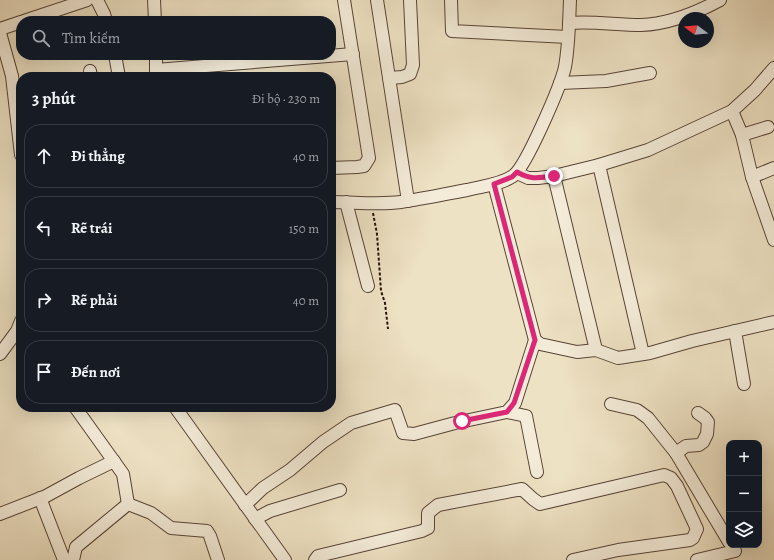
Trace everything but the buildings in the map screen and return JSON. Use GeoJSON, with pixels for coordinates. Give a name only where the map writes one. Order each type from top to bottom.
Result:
{"type":"FeatureCollection","features":[{"type":"Feature","properties":{"kind":"street"},"geometry":{"type":"LineString","coordinates":[[39,16],[87,0]]}},
{"type":"Feature","properties":{"kind":"street"},"geometry":{"type":"LineString","coordinates":[[97,0],[105,16]]}},
{"type":"Feature","properties":{"kind":"street"},"geometry":{"type":"LineString","coordinates":[[154,0],[155,16]]}},
{"type":"Feature","properties":{"kind":"street"},"geometry":{"type":"LineString","coordinates":[[336,168],[364,166],[369,158],[344,0]]}},
{"type":"Feature","properties":{"kind":"street"},"geometry":{"type":"LineString","coordinates":[[377,0],[408,201]]}},
{"type":"Feature","properties":{"kind":"street"},"geometry":{"type":"LineString","coordinates":[[389,78],[410,74],[413,65],[410,0]]}},
{"type":"Feature","properties":{"kind":"street"},"geometry":{"type":"LineString","coordinates":[[451,0],[452,31],[568,37]]}},
{"type":"Feature","properties":{"kind":"street"},"geometry":{"type":"LineString","coordinates":[[336,202],[391,203],[408,201],[494,184],[512,177],[525,160],[560,83],[565,66],[570,0]]}},
{"type":"Feature","properties":{"kind":"street"},"geometry":{"type":"LineString","coordinates":[[569,23],[643,25],[681,18],[720,0]]}},
{"type":"Feature","properties":{"kind":"street"},"geometry":{"type":"LineString","coordinates":[[0,29],[16,24]]}},
{"type":"Feature","properties":{"kind":"street"},"geometry":{"type":"LineString","coordinates":[[0,33],[12,76],[16,111]]}},
{"type":"Feature","properties":{"kind":"street"},"geometry":{"type":"LineString","coordinates":[[336,56],[352,54]]}},
{"type":"Feature","properties":{"kind":"street"},"geometry":{"type":"LineString","coordinates":[[117,60],[118,72]]}},
{"type":"Feature","properties":{"kind":"street"},"geometry":{"type":"LineString","coordinates":[[156,60],[156,72]]}},
{"type":"Feature","properties":{"kind":"street"},"geometry":{"type":"LineString","coordinates":[[166,72],[290,60]]}},
{"type":"Feature","properties":{"kind":"street"},"geometry":{"type":"LineString","coordinates":[[560,83],[606,81],[650,73]]}},
{"type":"Feature","properties":{"kind":"street"},"geometry":{"type":"LineString","coordinates":[[517,172],[528,178],[554,176],[600,165],[648,150],[732,111],[772,75]]}},
{"type":"Feature","properties":{"kind":"street"},"geometry":{"type":"LineString","coordinates":[[732,111],[742,135],[752,177],[774,240]]}},
{"type":"Feature","properties":{"kind":"street"},"geometry":{"type":"LineString","coordinates":[[742,135],[768,126]]}},
{"type":"Feature","properties":{"kind":"street"},"geometry":{"type":"LineString","coordinates":[[600,165],[643,354]]}},
{"type":"Feature","properties":{"kind":"street"},"geometry":{"type":"LineString","coordinates":[[752,177],[774,168]]}},
{"type":"Feature","properties":{"kind":"street"},"geometry":{"type":"LineString","coordinates":[[554,176],[596,350]]}},
{"type":"Feature","properties":{"kind":"street"},"geometry":{"type":"LineString","coordinates":[[494,184],[535,340],[514,403],[507,412]]}},
{"type":"Feature","properties":{"kind":"street"},"geometry":{"type":"LineString","coordinates":[[346,202],[368,286]]}},
{"type":"Feature","properties":{"kind":"street"},"geometry":{"type":"LineString","coordinates":[[535,340],[540,344],[577,352],[596,350],[618,358],[643,354],[774,322]]}},
{"type":"Feature","properties":{"kind":"street"},"geometry":{"type":"LineString","coordinates":[[735,331],[744,384]]}},
{"type":"Feature","properties":{"kind":"street"},"geometry":{"type":"LineString","coordinates":[[0,354],[16,341]]}},
{"type":"Feature","properties":{"kind":"street"},"geometry":{"type":"LineString","coordinates":[[611,404],[637,410],[648,418],[676,453],[733,550],[697,560]]}},
{"type":"Feature","properties":{"kind":"street"},"geometry":{"type":"LineString","coordinates":[[246,505],[263,488],[290,470],[323,442],[351,423],[395,410],[403,433],[414,434],[455,423],[507,412],[526,416],[537,472]]}},
{"type":"Feature","properties":{"kind":"street"},"geometry":{"type":"LineString","coordinates":[[78,412],[123,474],[128,504]]}},
{"type":"Feature","properties":{"kind":"street"},"geometry":{"type":"LineString","coordinates":[[178,412],[285,560]]}},
{"type":"Feature","properties":{"kind":"street"},"geometry":{"type":"LineString","coordinates":[[676,453],[686,446],[699,445],[704,442],[707,434],[708,422],[698,413]]}},
{"type":"Feature","properties":{"kind":"street"},"geometry":{"type":"LineString","coordinates":[[0,514],[40,498],[114,461]]}},
{"type":"Feature","properties":{"kind":"street"},"geometry":{"type":"LineString","coordinates":[[315,560],[318,556],[422,532],[428,528],[428,513],[438,505],[522,489],[540,504],[664,475],[671,478],[677,486],[697,529],[693,538],[690,540],[619,555],[572,560]]}},
{"type":"Feature","properties":{"kind":"street"},"geometry":{"type":"LineString","coordinates":[[256,519],[270,512],[340,490]]}},
{"type":"Feature","properties":{"kind":"street"},"geometry":{"type":"LineString","coordinates":[[40,498],[64,560]]}},
{"type":"Feature","properties":{"kind":"street"},"geometry":{"type":"LineString","coordinates":[[73,560],[76,547],[128,504]]}},
{"type":"Feature","properties":{"kind":"street"},"geometry":{"type":"LineString","coordinates":[[128,504],[151,512],[171,528],[207,531],[218,560]]}},
{"type":"Feature","properties":{"kind":"path"},"geometry":{"type":"LineString","coordinates":[[371,202],[377,234],[381,291],[385,302],[388,329]]}},
{"type":"Feature","properties":{"kind":"route"},"geometry":{"type":"LineString","coordinates":[[462,421],[507,412],[514,403],[535,340],[494,184],[512,177],[517,172],[528,178],[554,176]]}}]}
